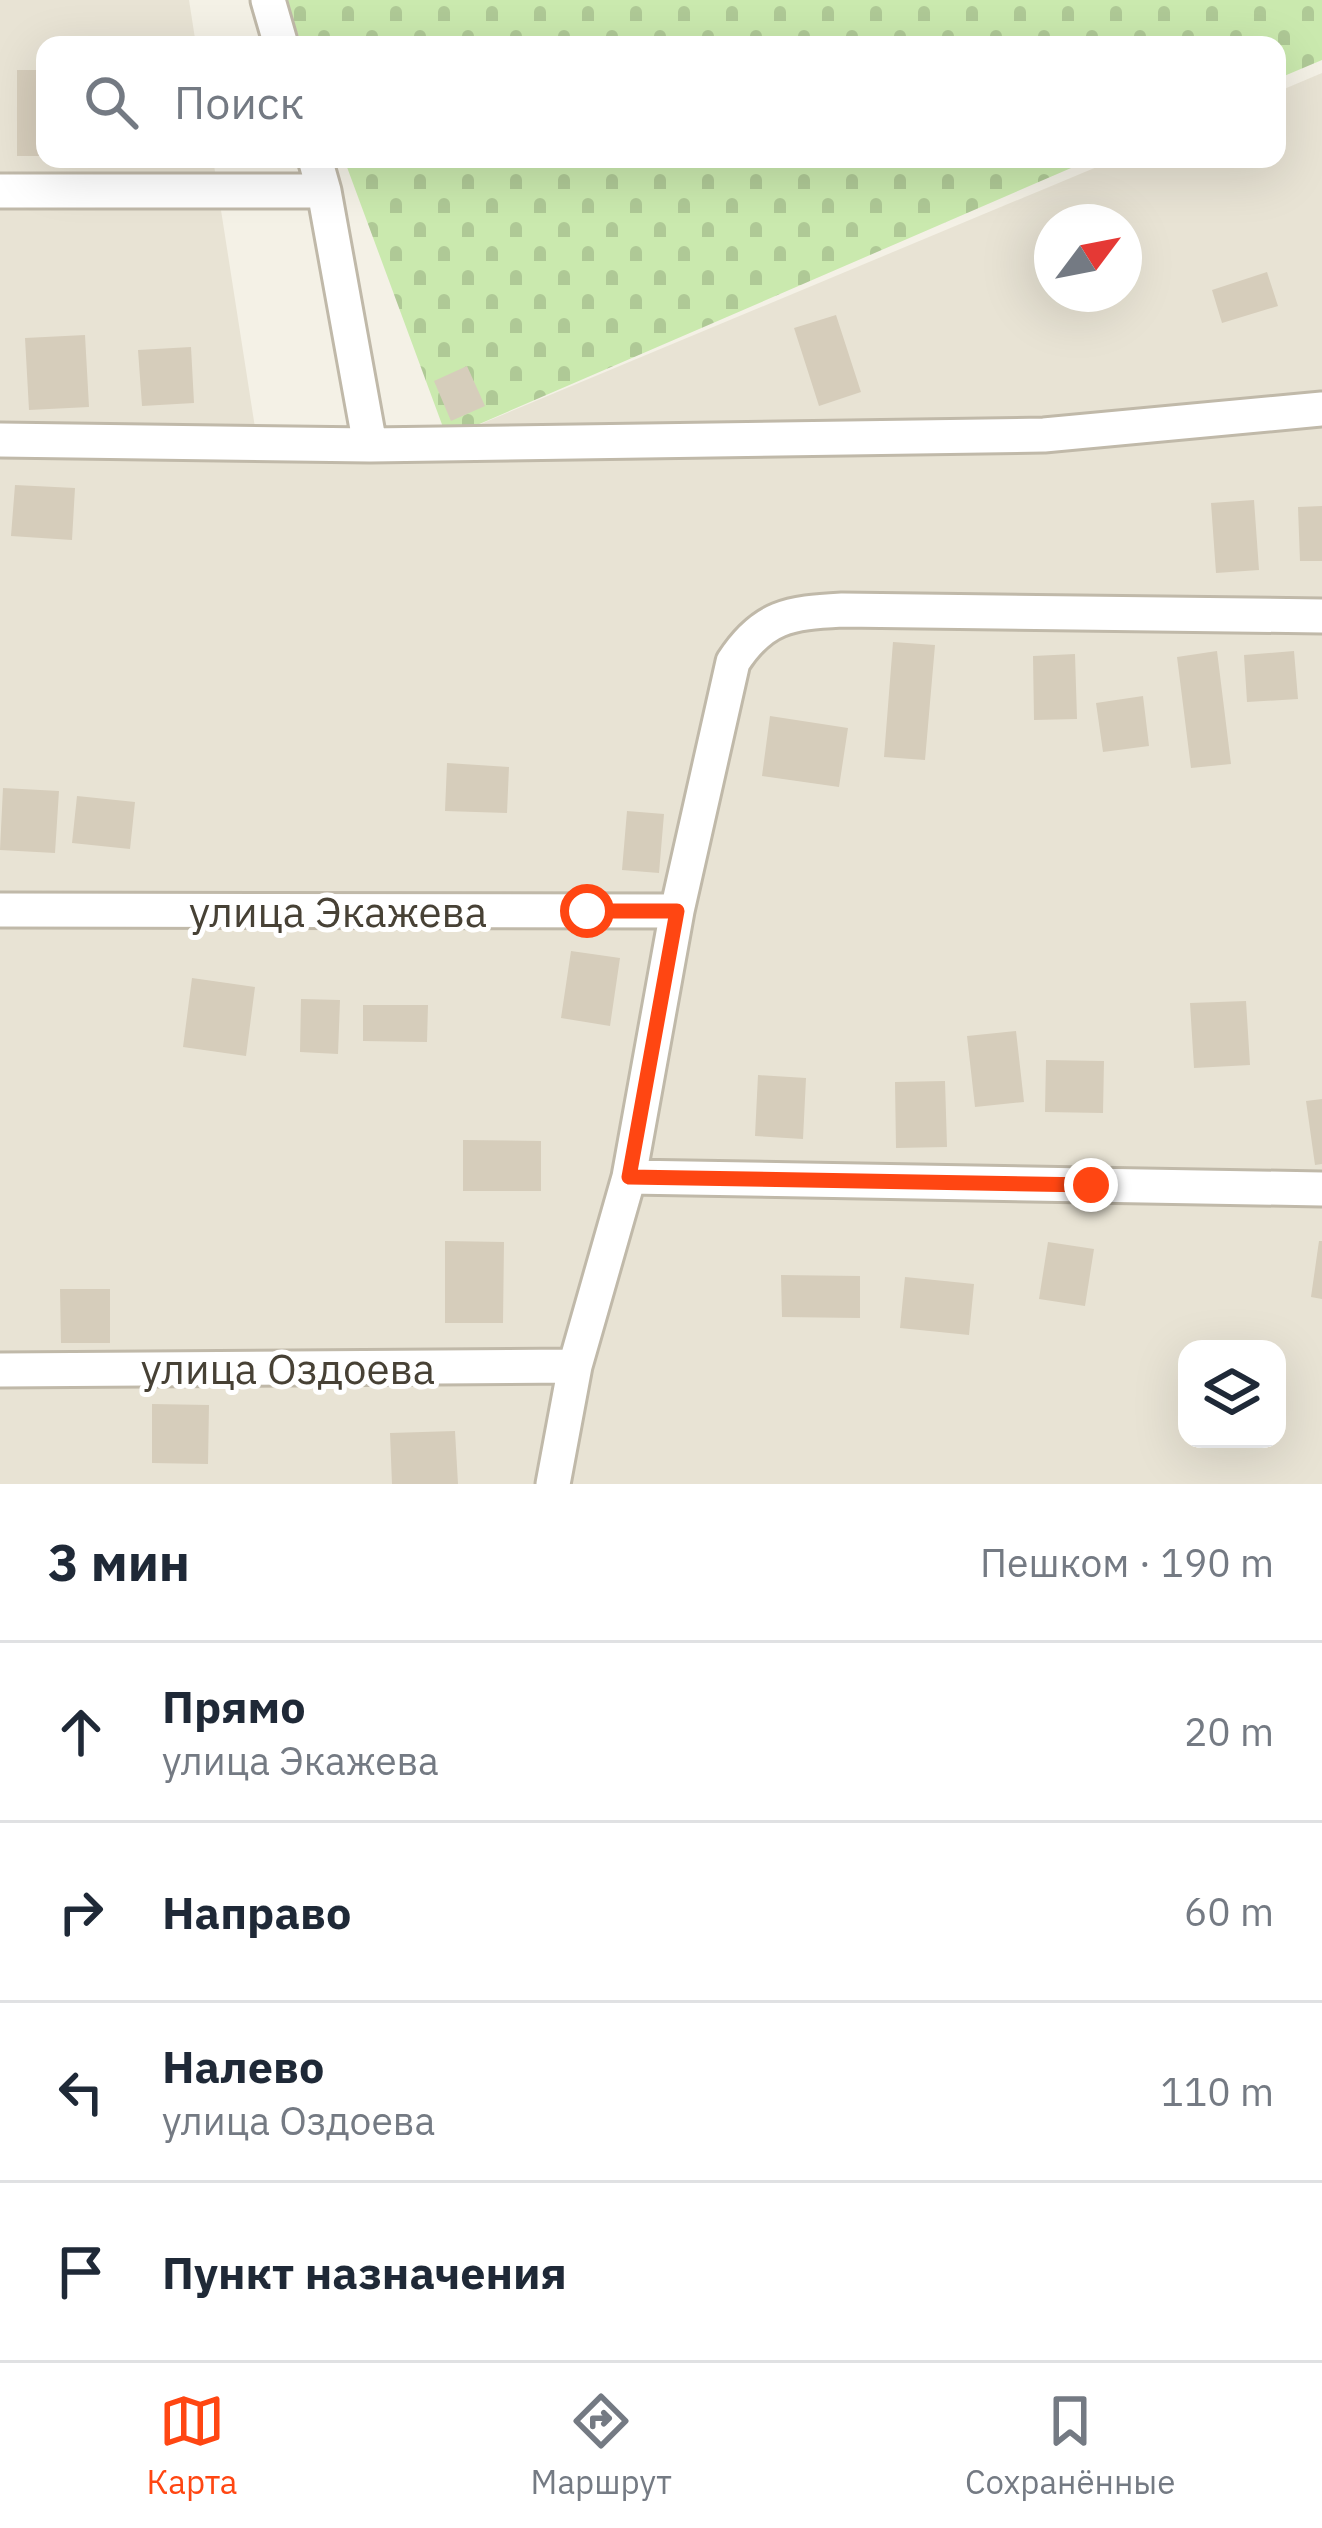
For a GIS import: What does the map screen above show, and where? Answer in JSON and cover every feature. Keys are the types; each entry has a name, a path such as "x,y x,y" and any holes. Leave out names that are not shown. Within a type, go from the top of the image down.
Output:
{"street":[{"path":"268,0 278,36"},
{"path":"0,191 320,175 370,445"},
{"path":"0,440 370,445 1044,435 1322,410"},
{"path":"553,1484 575,1366 629,1177 677,911 733,662 752,632 798,613 842,610 1322,616"},
{"name":"улица Экажева","path":"0,910 677,911"},
{"path":"629,1177 1322,1189"},
{"name":"улица Оздоева","path":"0,1370 575,1366"}],"shaded area":[{"path":"0,0 189,0 195,36 36,36 36,168 214,168 256,434 447,438 1094,168 1286,168 1286,88 1322,73 1322,1484 0,1484"}],"green space":[{"path":"285,0 1322,0 1322,60 1286,75 1286,36 299,36"},
{"path":"347,168 1071,168 447,438"}],"building":[{"path":"17,70 36,70 36,156 17,156"},
{"path":"1267,272 1278,306 1222,323 1212,290"},
{"path":"836,315 861,392 819,406 794,328"},
{"path":"85,335 89,407 29,410 25,338"},
{"path":"191,347 194,403 142,406 138,350"},
{"path":"467,366 485,406 451,421 434,381"},
{"path":"15,485 75,488 72,540 11,536"},
{"path":"1254,500 1259,570 1216,573 1211,503"},
{"path":"1322,506 1322,561 1300,561 1298,507"},
{"path":"893,642 935,645 925,760 884,757"},
{"path":"1217,651 1231,764 1191,768 1177,657"},
{"path":"1294,651 1298,699 1247,702 1244,655"},
{"path":"1075,654 1077,719 1034,720 1033,656"},
{"path":"1143,696 1149,746 1103,752 1096,703"},
{"path":"770,716 848,728 839,787 762,776"},
{"path":"447,763 509,767 507,813 445,811"},
{"path":"3,788 59,791 55,853 0,850"},
{"path":"77,796 135,802 130,849 72,843"},
{"path":"627,811 664,814 659,873 622,870"},
{"path":"571,951 620,958 610,1026 561,1018"},
{"path":"192,978 255,987 246,1056 183,1047"},
{"path":"301,999 340,1000 338,1054 300,1052"},
{"path":"1246,1001 1250,1065 1194,1068 1190,1003"},
{"path":"363,1005 428,1005 427,1042 363,1041"},
{"path":"1016,1031 1024,1102 975,1107 967,1036"},
{"path":"1046,1060 1104,1061 1103,1113 1045,1112"},
{"path":"758,1075 806,1078 803,1139 755,1136"},
{"path":"945,1081 947,1147 896,1148 895,1082"},
{"path":"1322,1099 1322,1164 1315,1165 1306,1101"},
{"path":"463,1140 541,1141 541,1191 463,1191"},
{"path":"445,1241 504,1242 503,1323 445,1323"},
{"path":"1322,1241 1322,1299 1311,1297"},
{"path":"1048,1242 1094,1249 1085,1306 1039,1299"},
{"path":"781,1275 860,1276 860,1318 782,1317"},
{"path":"905,1277 974,1284 969,1335 900,1328"},
{"path":"60,1289 110,1289 110,1343 61,1343"},
{"path":"152,1404 209,1405 208,1464 152,1463"},
{"path":"455,1431 458,1484 392,1484 390,1433"}],"route":[{"path":"587,911 677,911 629,1177 1091,1185"}]}
